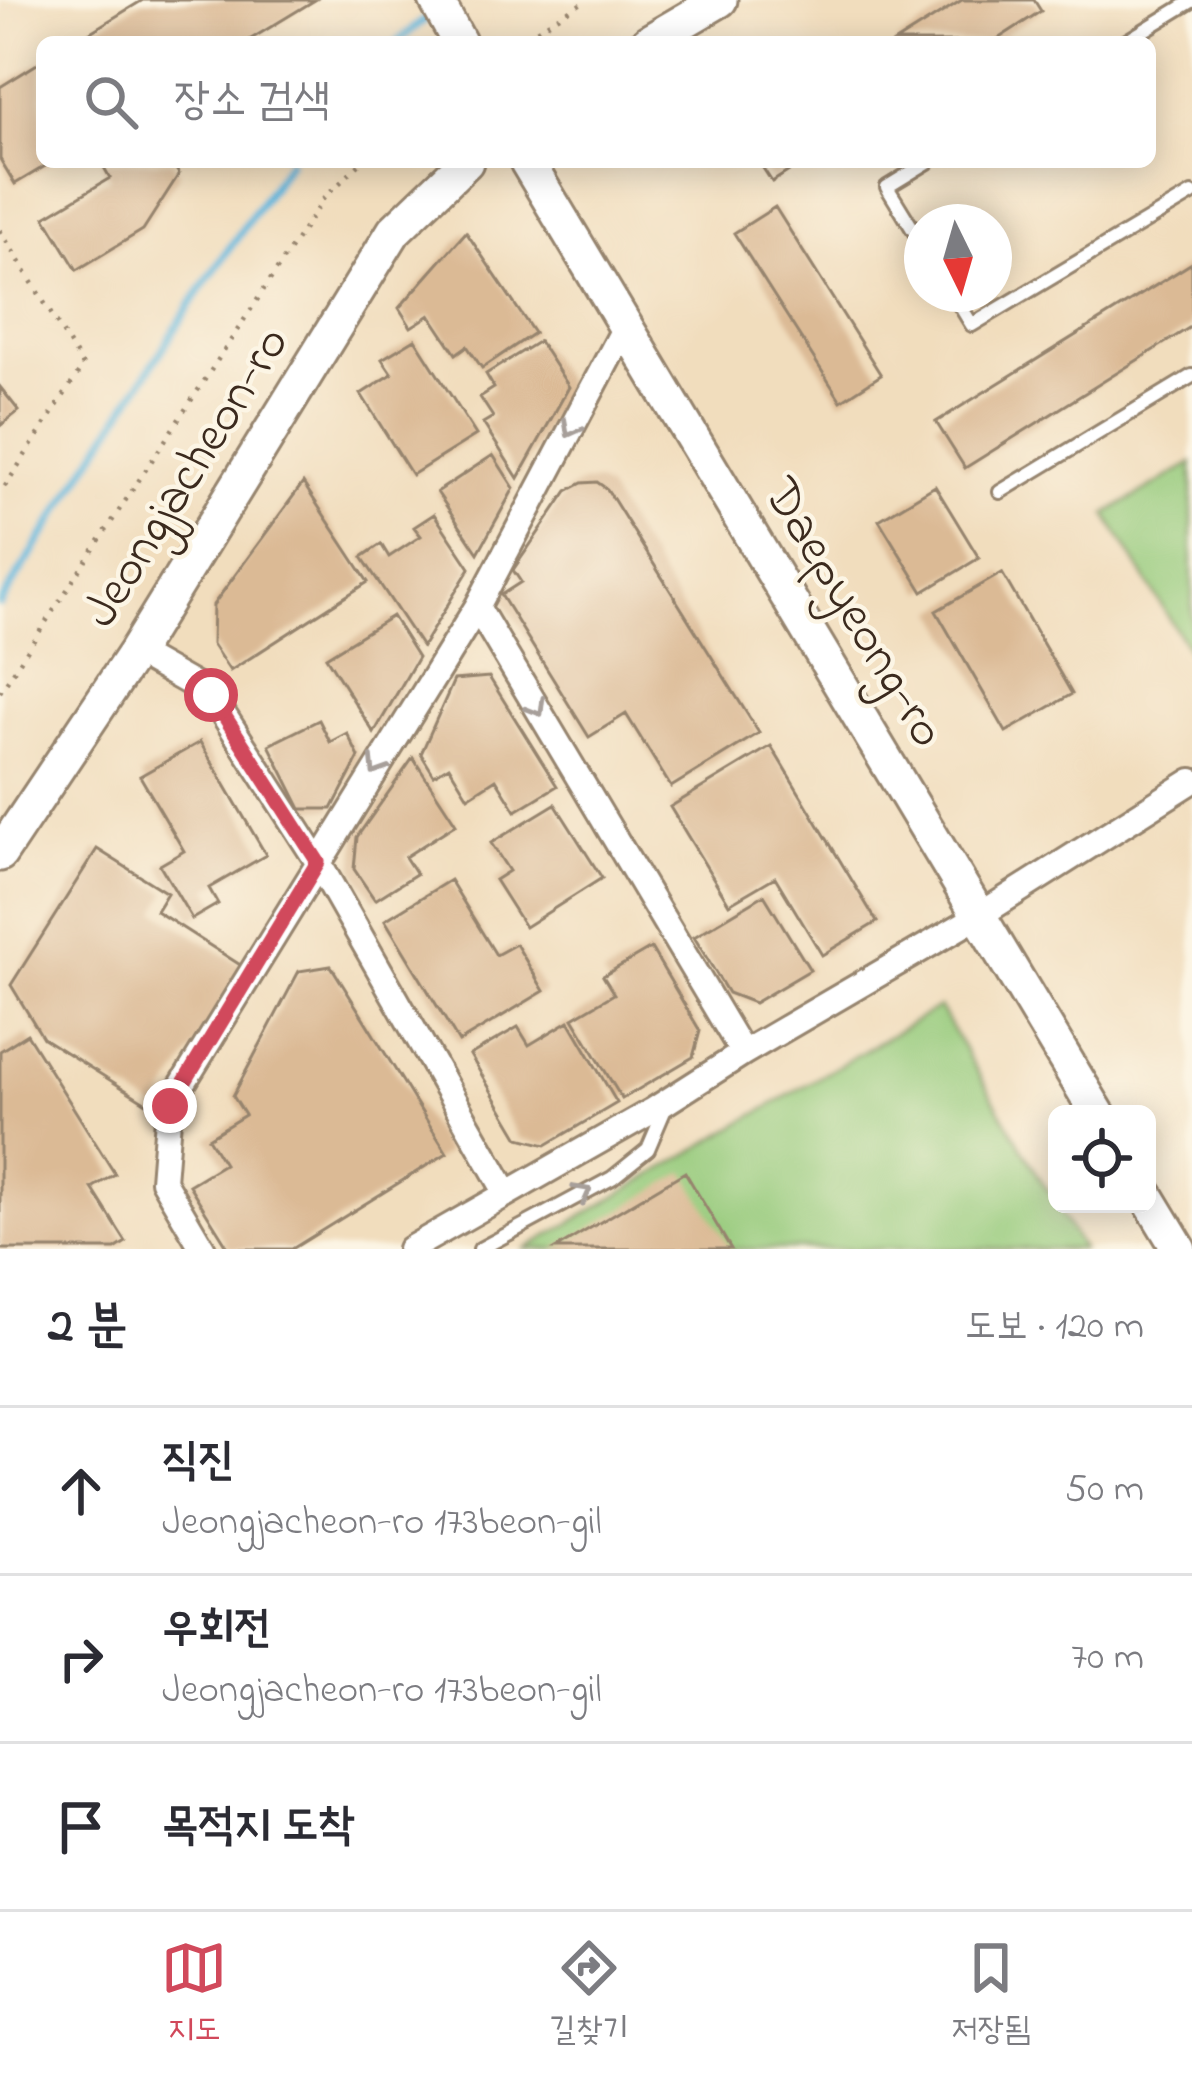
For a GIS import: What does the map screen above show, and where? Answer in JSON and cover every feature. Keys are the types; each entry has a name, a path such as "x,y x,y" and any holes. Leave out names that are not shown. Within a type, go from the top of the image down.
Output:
{"street":[{"path":"436,0 456,36"},
{"path":"658,36 720,0"},
{"name":"Jeongjacheon-ro","path":"0,854 135,652 394,231 460,168"},
{"name":"Daepyeong-ro","path":"531,168 1093,1105"},
{"path":"202,1249 163,1181 170,1106 477,607 626,325"},
{"path":"477,607 743,1053"},
{"path":"135,652 211,695 318,862 506,1192"},
{"path":"410,1249 980,916 1192,782"},
{"path":"1156,1211 1179,1249"}],"lane":[{"path":"1135,36 1192,1"},
{"path":"904,215 887,187 918,168"},
{"path":"1012,301 1192,194"},
{"path":"964,312 972,325 994,312"},
{"path":"1000,492 1192,376"},
{"path":"480,1249 612,1178 648,1149 669,1100"}],"path":[{"path":"526,36 587,0"},
{"path":"0,692 324,198 356,168"},
{"path":"0,230 83,366 0,494"}],"green space":[{"path":"1192,463 1192,656 1106,514"},
{"path":"939,1007 1048,1191 1048,1213 1061,1213 1082,1249 526,1249"}],"building":[{"path":"143,0 315,0 256,36 84,36"},
{"path":"962,0 1034,0 1041,11 1002,36 905,36"},
{"path":"36,65 36,168 42,168 15,184 0,159 0,87"},
{"path":"104,168 176,168 179,174 143,230 77,270 45,217 110,178"},
{"path":"763,168 794,168 772,182"},
{"path":"775,207 881,375 841,401 734,233"},
{"path":"466,232 534,333 482,368 467,346 456,354 430,315 411,327 399,308"},
{"path":"1192,263 1192,326 965,468 936,422"},
{"path":"415,339 476,435 412,475 361,394 392,374 382,359"},
{"path":"539,341 569,387 518,478 483,423 493,417 480,397 494,388 486,374"},
{"path":"0,387 19,411 0,426"},
{"path":"493,455 514,488 478,553 437,492"},
{"path":"597,482 607,489 759,733 671,787 626,714 589,737 501,595 521,582 513,570 567,491"},
{"path":"303,483 368,582 230,671 212,644 213,605"},
{"path":"935,486 979,558 923,592 879,520"},
{"path":"434,514 470,568 422,647 362,557 381,544 389,557 421,536 414,527"},
{"path":"1002,573 1072,694 1006,732 936,611"},
{"path":"392,616 418,657 374,733 326,657"},
{"path":"489,677 557,786 516,811 496,779 468,797 449,766 434,775 421,754 454,680"},
{"path":"319,720 330,742 347,733 359,757 332,809 301,809 269,745"},
{"path":"200,742 266,855 209,888 218,904 192,919 160,865 184,851 140,776"},
{"path":"771,746 877,922 822,955 775,877 729,904 670,807"},
{"path":"413,758 456,824 405,857 416,874 375,900 354,869 357,837"},
{"path":"555,804 602,878 525,927 495,880 509,871 491,843"},
{"path":"97,849 167,893 156,911 245,968 156,1109 43,1038 11,985"},
{"path":"450,880 496,955 516,944 544,991 459,1042 385,920"},
{"path":"764,895 810,970 754,1003 728,993 694,937"},
{"path":"651,948 700,1031 693,1057 622,1099 573,1018 614,994 603,976"},
{"path":"331,966 447,1153 292,1249 229,1249 189,1185 224,1164 208,1138 245,1115 233,1096 299,971"},
{"path":"569,1021 617,1103 546,1145 519,1138 470,1055 518,1027 529,1045"},
{"path":"27,1034 115,1174 92,1188 126,1242 115,1249 0,1249 0,1051"},
{"path":"685,1172 731,1249 555,1249"}],"waterway":[{"path":"404,36 433,13"},
{"path":"0,604 195,298 285,168"}],"route":[{"path":"170,1106 318,862 211,695"}]}
